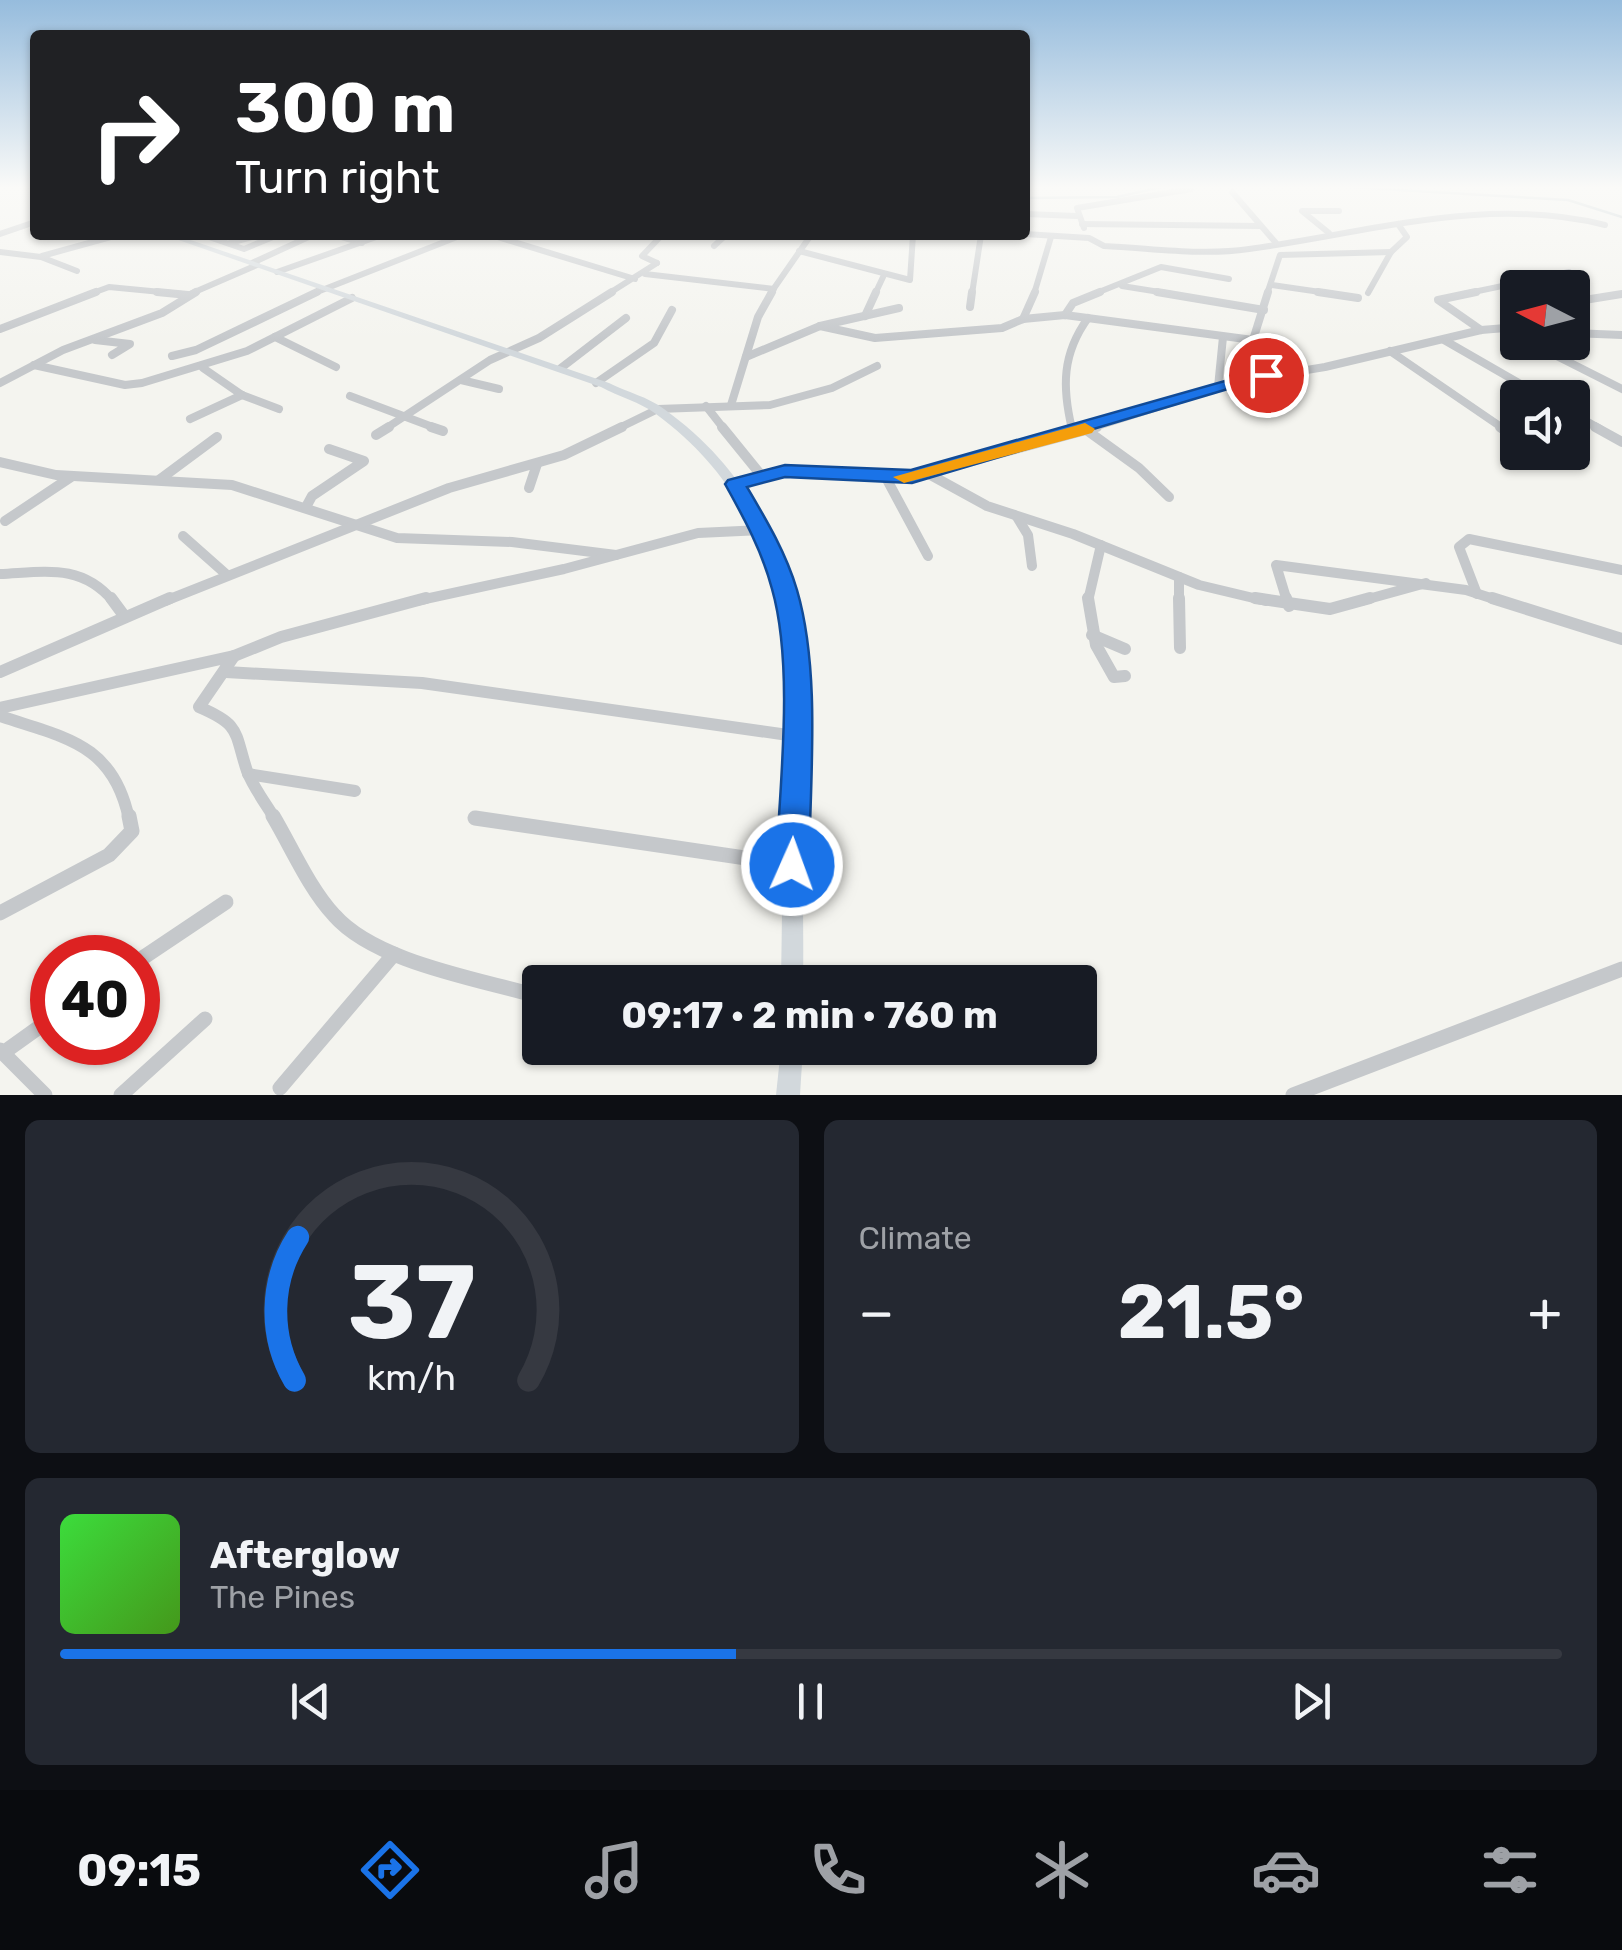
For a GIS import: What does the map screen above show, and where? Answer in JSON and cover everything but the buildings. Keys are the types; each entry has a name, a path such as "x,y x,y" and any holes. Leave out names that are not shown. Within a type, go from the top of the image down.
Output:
{"street":[{"path":"1023,319 1038,286 1051,238"},
{"path":"1090,238 1104,246 1284,253 1391,252"},
{"path":"1275,238 1300,253"},
{"path":"1243,250 1304,238"},
{"path":"1368,293 1391,252 1406,238"},
{"path":"41,257 100,240"},
{"path":"183,240 561,368 658,409 735,484 763,530 788,607 796,736 792,965"},
{"path":"218,240 244,249 265,240"},
{"path":"229,244 242,240"},
{"path":"270,240 272,254"},
{"path":"0,382 90,340 152,318 189,295 302,240"},
{"path":"352,240 362,243"},
{"path":"277,272 370,240"},
{"path":"172,356 225,338 326,288 449,240"},
{"path":"509,240 640,276 774,289"},
{"path":"376,435 507,350 538,338 658,264 642,256 657,240"},
{"path":"714,246 721,240"},
{"path":"732,405 758,317 808,240"},
{"path":"799,252 910,280 913,240"},
{"path":"970,308 979,240"},
{"path":"0,252 41,257 77,271"},
{"path":"820,326 875,338 1002,328 1023,319 1065,315 1256,339 1284,253"},
{"path":"1065,315 1073,303 1161,267 1229,279"},
{"path":"865,316 884,275"},
{"path":"1121,285 1264,310"},
{"path":"1272,285 1358,298"},
{"path":"0,328 109,287 189,295"},
{"path":"1481,330 1444,308 1438,300 1500,287"},
{"path":"1590,299 1622,294"},
{"path":"34,365 132,385 203,368 352,298"},
{"path":"746,358 820,326 899,308"},
{"path":"596,384 654,343 672,310"},
{"path":"561,368 626,318"},
{"path":"1073,432 1065,402 1064,362 1088,318"},
{"path":"735,484 785,471 885,476 927,473 1218,388 1498,328"},
{"path":"1590,334 1622,335"},
{"path":"1600,334 1622,345"},
{"path":"275,336 336,367"},
{"path":"1218,388 1223,337"},
{"path":"90,340 131,346 112,355"},
{"path":"1443,340 1513,380"},
{"path":"1390,351 1500,427"},
{"path":"1565,360 1622,389"},
{"path":"0,672 354,525 492,473 537,464 658,409 770,405 832,388 877,366"},
{"path":"203,368 242,395 280,409"},
{"path":"461,380 500,389"},
{"path":"190,419 242,395"},
{"path":"350,396 442,432"},
{"path":"706,406 761,476"},
{"path":"1590,424 1622,442"},
{"path":"1085,429 1139,468 1168,497"},
{"path":"158,481 216,437"},
{"path":"306,507 312,496 364,461 329,449"},
{"path":"0,462 72,477 232,485 397,538 512,542 616,555"},
{"path":"529,488 537,464"},
{"path":"927,473 1016,517 1101,545 1179,577 1289,606 1330,609 1426,583"},
{"path":"885,476 928,556"},
{"path":"6,521 72,477"},
{"path":"1016,517 1028,535 1032,566"},
{"path":"0,708 234,656 281,637 452,592 698,534 763,530"},
{"path":"184,536 228,575"},
{"path":"1478,594 1459,547 1461,541 1469,538 1622,570"},
{"path":"1101,545 1088,582 1087,628 1114,677 1126,676"},
{"path":"1289,606 1276,566 1280,564 1426,583 1478,594 1622,639"},
{"path":"0,574 71,570 101,583 125,617"},
{"path":"1179,577 1180,648"},
{"path":"1091,634 1125,649"},
{"path":"234,656 198,708 227,719 238,734 248,774 332,914 361,938 394,954 522,992"},
{"path":"226,672 345,674 536,698 729,731 796,736"},
{"path":"0,716 84,745 122,784 132,830 109,855 0,912"},
{"path":"248,774 355,791"},
{"path":"475,818 792,865"},
{"path":"160,946 226,902"},
{"path":"280,1088 394,954"},
{"path":"1292,1095 1622,969"},
{"path":"121,1095 205,1018"},
{"path":"30,1033 2,1051 45,1095"},
{"path":"788,1095 791,1065"}],"slow traffic":[{"path":"904,477 1085,429"}],"route":[{"path":"792,865 796,736 793,636 786,592 768,541 735,484 785,471 912,476 1266,375"}]}
